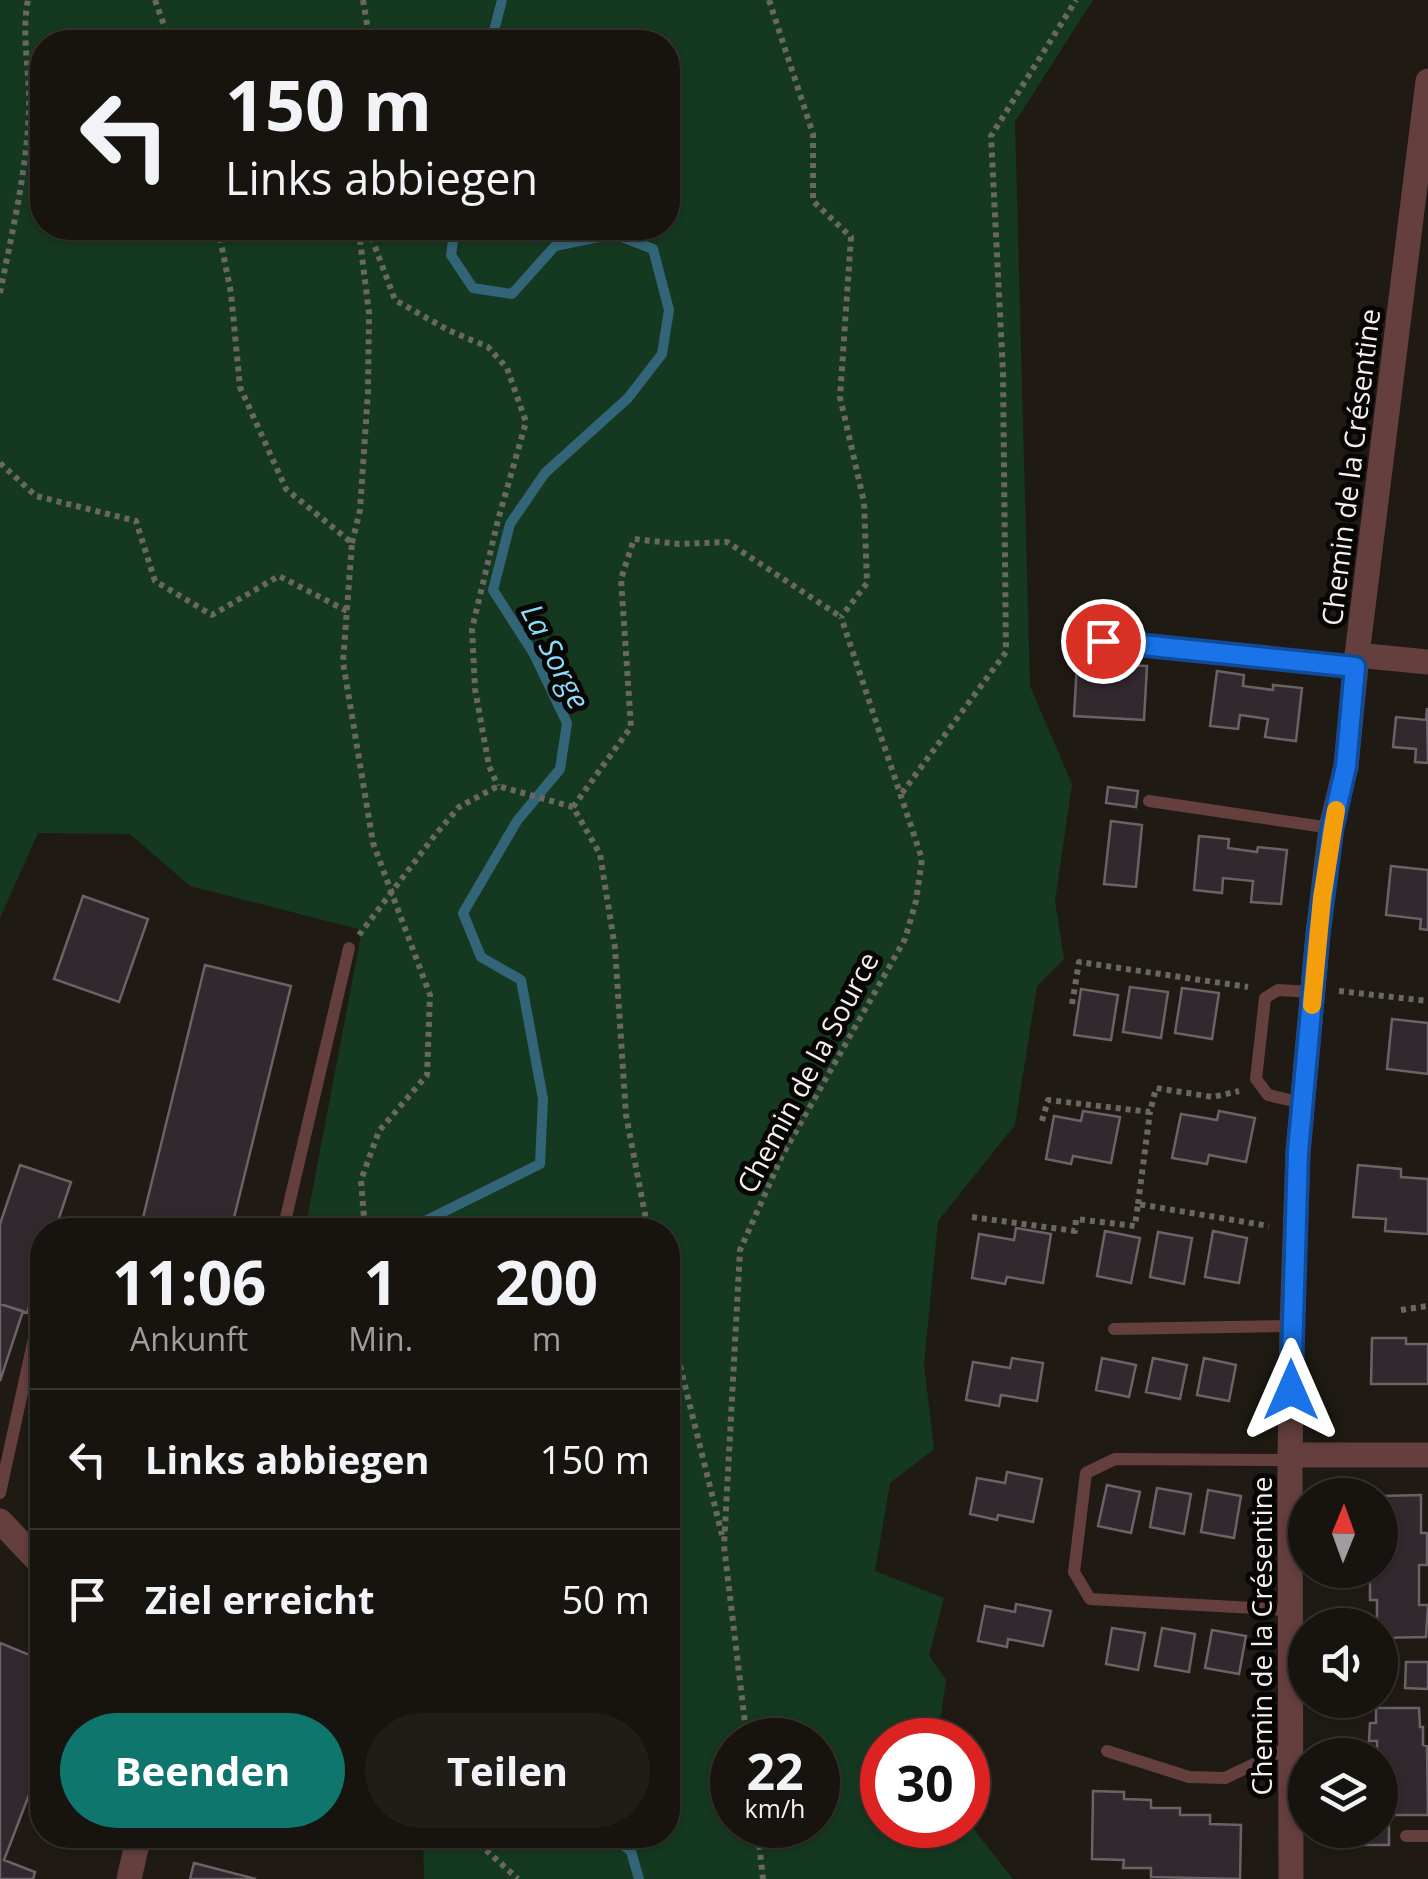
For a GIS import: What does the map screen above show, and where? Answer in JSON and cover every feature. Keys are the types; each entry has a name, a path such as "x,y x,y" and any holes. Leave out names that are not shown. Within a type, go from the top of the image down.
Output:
{"street":[{"name":"Chemin de la Crésentine","path":"1290,1608 1292,1326 1302,1104 1332,828 1346,766 1428,81"},
{"path":"1356,661 1428,662"},
{"path":"1291,1457 1428,1455"},
{"path":"0,1521 30,1552"},
{"path":"130,1879 137,1848"},
{"name":"Chemin de la Crésentine","path":"1291,1848 1291,1879"}],"lane":[{"path":"1103,641 1356,661"},
{"path":"1150,801 1332,828"},
{"path":"286,1218 350,948"},
{"path":"1302,1104 1268,1095 1256,1078 1264,998 1278,990 1313,990"},
{"path":"1114,1329 1292,1326"},
{"path":"0,1492 30,1356"},
{"path":"1288,1610 1090,1599 1074,1572 1086,1473 1115,1460 1291,1457"},
{"path":"1107,1751 1188,1777 1226,1778 1288,1748"},
{"path":"1406,1836 1428,1836"}],"path":[{"path":"0,293 25,170 30,107 28,0"},
{"path":"155,0 166,30"},
{"path":"363,0 368,30"},
{"path":"573,808 631,727 621,579 634,538 679,544 727,542 840,617 866,584 864,502 840,396 851,237 813,201 813,134 769,0"},
{"path":"901,794 1006,652 1002,373 991,136 1076,0"},
{"path":"220,240 231,293 240,387 286,489 352,543"},
{"path":"360,240 369,313 368,392 343,662 373,842 430,995 427,1075 379,1131 360,1180 365,1218"},
{"path":"369,240 396,300 448,330 488,347 507,368 526,422 472,629 475,689 488,766 498,786"},
{"path":"0,463 36,496 136,521 155,580 212,615 279,576 347,611"},
{"name":"Chemin de la Source","path":"744,1718 724,1546 740,1250 782,1156 905,938 916,901 922,858 840,617"},
{"path":"350,948 459,807 498,786 573,808 600,854 615,948 626,1115 646,1218"},
{"path":"1072,1004 1080,962 1270,993"},
{"path":"1313,990 1428,1001"},
{"path":"972,1216 1075,1231 1076,1220 1135,1226 1156,1088 1213,1096 1262,1086"},
{"path":"1042,1121 1048,1100 1150,1112"},
{"path":"1138,1204 1276,1227"},
{"path":"1400,1310 1428,1306"},
{"path":"680,1366 724,1546"},
{"path":"483,1848 518,1879"},
{"path":"760,1848 764,1879"}],"green space":[{"path":"0,0 1093,0 1015,122 1030,686 1072,784 1055,901 1064,959 1037,986 1015,1125 938,1221 924,1364 934,1449 890,1483 875,1571 944,1598 929,1655 946,1680 941,1718 860,1718 860,1848 988,1848 1013,1879 424,1879 423,1848 680,1848 680,1218 307,1218 362,930 190,886 130,834 38,833 0,918"}],"building":[{"path":"1072,626 1099,628 1096,655 1069,652"},
{"path":"1077,663 1147,666 1144,720 1074,716"},
{"path":"1217,671 1244,675 1243,686 1302,688 1296,741 1265,737 1268,719 1240,715 1238,729 1210,726"},
{"path":"1427,708 1428,763 1415,762 1416,749 1393,747 1396,717 1426,720"},
{"path":"1108,787 1138,791 1136,807 1106,803"},
{"path":"1111,821 1142,825 1136,887 1104,884"},
{"path":"1199,836 1229,839 1228,848 1257,852 1258,847 1287,850 1281,904 1251,902 1253,881 1223,878 1222,893 1194,890"},
{"path":"1391,866 1428,870 1428,930 1420,929 1421,919 1386,915"},
{"path":"83,896 148,919 119,1002 54,979"},
{"path":"205,965 291,986 234,1218 143,1218"},
{"path":"1130,987 1168,992 1161,1038 1123,1032"},
{"path":"1182,988 1219,993 1212,1039 1175,1033"},
{"path":"1081,989 1118,995 1111,1040 1074,1035"},
{"path":"1392,1019 1428,1023 1428,1074 1387,1069"},
{"path":"1083,1111 1120,1117 1111,1163 1073,1156 1071,1164 1046,1159 1054,1116 1081,1121"},
{"path":"1219,1111 1255,1118 1246,1162 1209,1155 1207,1164 1172,1158 1181,1114 1217,1120"},
{"path":"20,1165 71,1182 59,1218 30,1218 27,1313 0,1304 0,1224"},
{"path":"1358,1165 1401,1169 1401,1177 1428,1179 1428,1234 1385,1231 1386,1219 1353,1217"},
{"path":"1016,1228 1051,1234 1043,1283 1007,1277 1005,1284 972,1278 979,1234 1014,1240"},
{"path":"1105,1231 1140,1238 1131,1283 1097,1276"},
{"path":"1213,1231 1247,1238 1239,1283 1205,1277"},
{"path":"1158,1232 1192,1238 1184,1284 1150,1277"},
{"path":"0,1304 23,1311 0,1381"},
{"path":"1372,1338 1406,1338 1406,1344 1428,1344 1428,1384 1371,1384"},
{"path":"1012,1358 1043,1363 1037,1401 1001,1395 999,1406 966,1400 973,1362 1010,1368"},
{"path":"1102,1358 1136,1365 1129,1397 1096,1390"},
{"path":"1153,1358 1187,1365 1180,1399 1146,1392"},
{"path":"1204,1358 1236,1365 1229,1401 1197,1395"},
{"path":"1007,1472 1042,1479 1033,1522 970,1514 977,1478 1005,1483"},
{"path":"1107,1485 1140,1492 1131,1533 1098,1526"},
{"path":"1157,1488 1191,1494 1184,1534 1150,1527"},
{"path":"1208,1490 1241,1496 1234,1538 1201,1532"},
{"path":"1421,1495 1421,1533 1427,1533 1427,1565 1419,1565 1419,1605 1428,1605 1426,1637 1398,1638 1398,1608 1377,1608 1377,1600 1370,1600 1370,1588 1398,1588 1398,1496"},
{"path":"1016,1604 1051,1611 1043,1646 1008,1639 1007,1647 978,1641 985,1606 1015,1612"},
{"path":"1112,1628 1145,1633 1138,1670 1106,1664"},
{"path":"1162,1628 1195,1634 1189,1672 1155,1666"},
{"path":"1212,1630 1246,1636 1239,1674 1205,1668"},
{"path":"0,1643 30,1655 30,1792 4,1860 35,1872 33,1879 0,1879"},
{"path":"1406,1662 1428,1662 1428,1689 1405,1688"},
{"path":"1398,1708 1419,1708 1423,1745 1427,1746 1428,1815 1398,1815 1398,1738 1369,1738 1370,1723 1376,1723 1376,1718 1398,1718"},
{"path":"1093,1791 1124,1792 1124,1799 1151,1800 1151,1808 1180,1808 1180,1815 1210,1815 1210,1824 1241,1825 1240,1879 1151,1877 1151,1868 1123,1868 1124,1860 1092,1859"},
{"path":"194,1863 256,1879 190,1879"}],"waterway":[{"name":"La Sorge","path":"494,30 502,0"},
{"name":"La Sorge","path":"453,240 451,255 473,288 512,294 555,246 584,240"},
{"name":"La Sorge","path":"431,1218 540,1164 543,1099 521,980 481,957 463,913 517,821 560,769 567,723 534,654 493,590 510,524 545,473 628,398 662,354 669,310 653,249 630,240"},
{"name":"La Sorge","path":"627,1848 639,1879"}],"slow traffic":[{"path":"1312,1005 1322,898 1336,810"}],"route":[{"path":"1103,641 1355,667 1346,766 1332,828 1318,934 1298,1152 1291,1390"}]}
